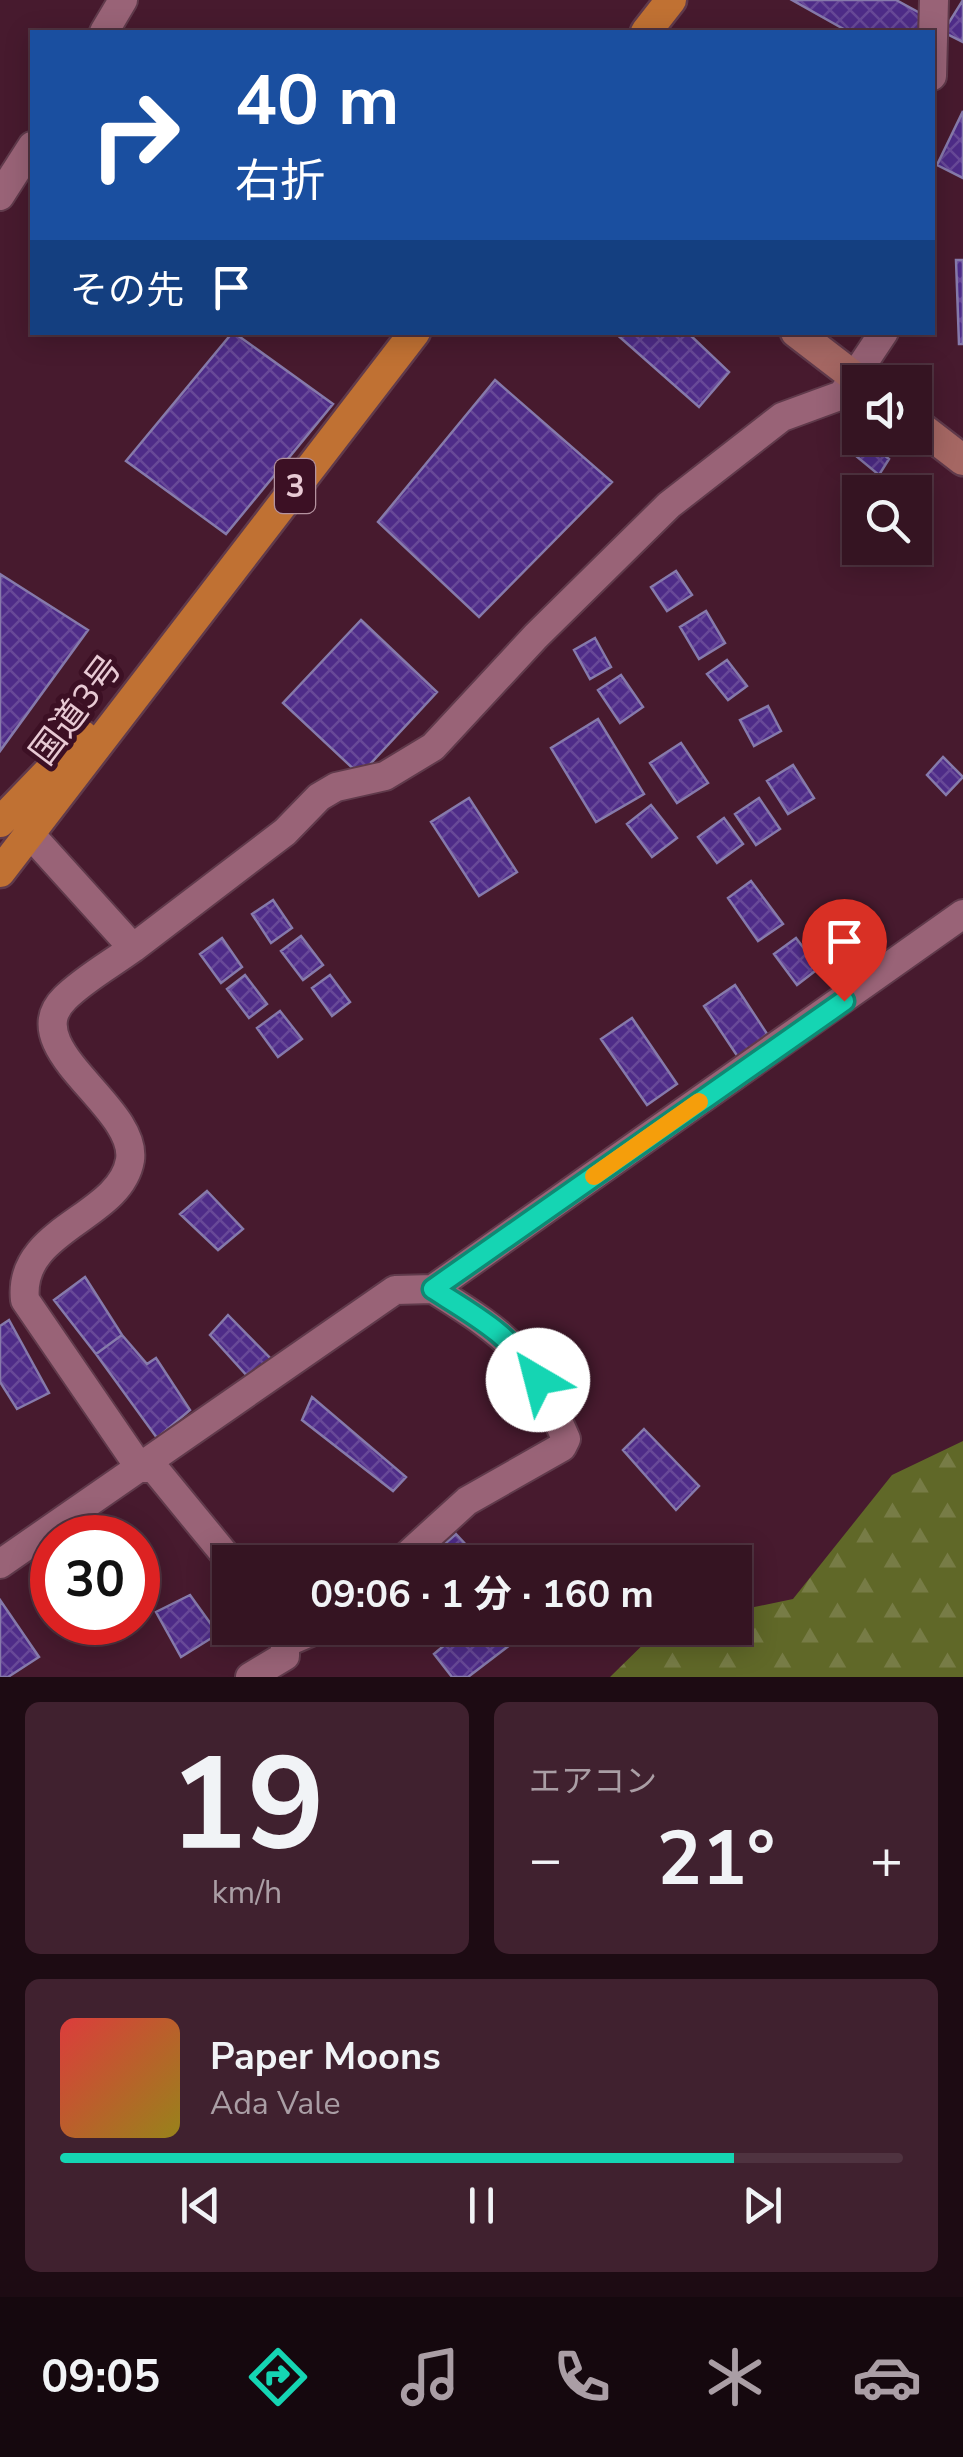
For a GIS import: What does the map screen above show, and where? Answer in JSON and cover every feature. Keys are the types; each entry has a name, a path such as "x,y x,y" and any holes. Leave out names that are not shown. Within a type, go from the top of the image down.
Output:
{"highway":[{"path":"648,30 671,0"},
{"name":"国道3号","path":"0,872 413,335"},
{"name":"国道3号","path":"0,822 176,640"}],"main road":[{"path":"800,335 842,367"},
{"path":"932,437 963,460"}],"street":[{"path":"105,30 123,0"},
{"path":"933,30 934,0"},
{"path":"0,196 30,149"},
{"path":"867,365 882,335"},
{"path":"140,1468 24,1300 23,1282 30,1263 122,1181 130,1158 122,1128 62,1052 52,1031 53,1014 64,998 285,832 319,797 336,787 385,776 434,747 536,636 670,504 766,427 842,394"},
{"path":"30,834 133,948"},
{"path":"0,1564 395,1290 433,1289 963,914"},
{"path":"418,1545 457,1508 562,1448 566,1439 528,1361 505,1337 433,1289"},
{"path":"140,1468 154,1468 217,1545"},
{"path":"250,1677 284,1656 282,1645"}],"green space":[{"path":"963,1441 963,1677 610,1677 643,1645 752,1645 752,1607 793,1599 892,1475"}],"building":[{"path":"792,0 896,0 929,18 923,30 845,30"},
{"path":"963,0 963,42 943,32"},
{"path":"963,111 963,178 937,165"},
{"path":"956,260 963,260 963,344 959,344"},
{"path":"231,335 237,335 333,404 226,534 126,461"},
{"path":"617,335 690,335 729,372 699,407"},
{"path":"495,380 612,482 479,617 378,522"},
{"path":"855,455 884,455 889,459 879,475"},
{"path":"676,571 692,595 667,611 651,587"},
{"path":"0,574 88,630 0,751"},
{"path":"706,611 725,643 699,659 680,627"},
{"path":"361,620 437,692 360,775 283,703"},
{"path":"595,638 611,667 590,679 574,650"},
{"path":"727,660 747,686 728,700 707,674"},
{"path":"621,675 643,707 620,723 598,690"},
{"path":"768,706 781,731 754,746 740,720"},
{"path":"598,719 644,794 596,822 551,748"},
{"path":"681,743 708,783 677,803 650,763"},
{"path":"943,757 963,777 946,795 927,775"},
{"path":"793,765 814,798 788,814 767,781"},
{"path":"469,798 517,872 479,896 431,822"},
{"path":"759,798 780,829 756,845 735,814"},
{"path":"651,805 677,838 652,857 627,824"},
{"path":"724,818 743,844 717,863 698,837"},
{"path":"751,881 783,924 758,941 728,898"},
{"path":"273,900 292,928 271,943 252,914"},
{"path":"301,936 323,965 303,980 281,951"},
{"path":"222,938 242,967 221,983 200,954"},
{"path":"796,938 819,968 797,985 774,954"},
{"path":"245,975 267,1004 249,1018 227,989"},
{"path":"330,975 350,1002 332,1016 312,988"},
{"path":"735,985 773,1043 742,1063 704,1006"},
{"path":"280,1011 302,1039 278,1057 257,1028"},
{"path":"632,1018 677,1084 647,1105 601,1039"},
{"path":"207,1191 243,1229 218,1250 180,1214"},
{"path":"85,1277 122,1335 96,1354 54,1300"},
{"path":"228,1315 273,1361 250,1379 210,1335"},
{"path":"9,1320 49,1393 17,1409 0,1382 0,1326"},
{"path":"122,1335 147,1364 156,1358 190,1410 157,1438 96,1354"},
{"path":"312,1397 406,1477 393,1491 302,1420"},
{"path":"644,1429 699,1486 676,1510 623,1450"},
{"path":"456,1534 466,1545 443,1545"},
{"path":"190,1595 212,1626 212,1638 181,1657 160,1619 160,1610"},
{"path":"0,1600 39,1657 8,1677 0,1677"},
{"path":"445,1645 510,1645 468,1677 452,1677 434,1654"}],"slow traffic":[{"path":"594,1176 699,1102"}],"route":[{"path":"538,1380 528,1361 505,1337 433,1289 844,1001"}]}
